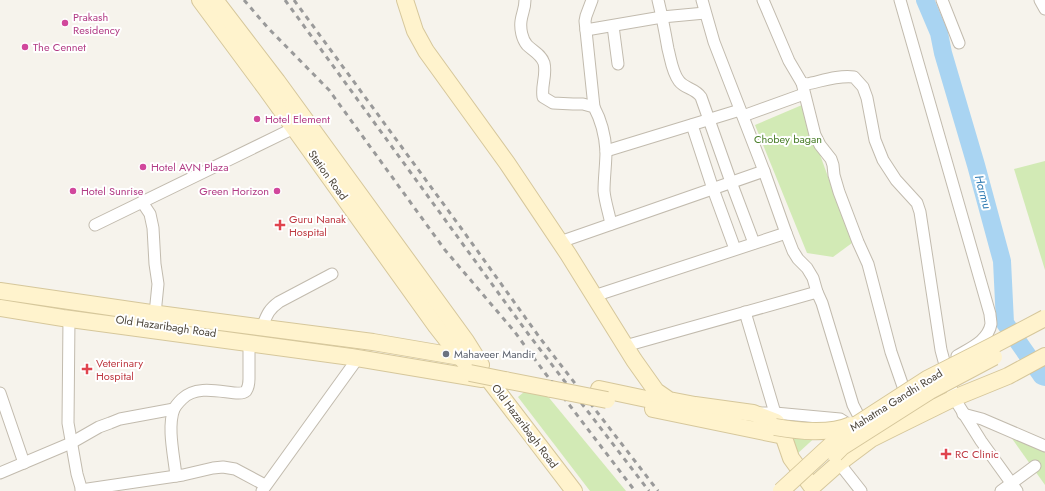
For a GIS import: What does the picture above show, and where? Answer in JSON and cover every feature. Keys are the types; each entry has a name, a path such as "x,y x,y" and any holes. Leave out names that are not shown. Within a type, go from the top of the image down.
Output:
{"main road":[{"name":"Station Road","path":"200,0 436,326 468,364"},
{"path":"215,0 277,81 462,335 468,364"},
{"path":"405,0 415,31 426,51 507,163 560,242 625,346 656,391 669,400 694,405 753,412 776,422 781,429 791,458 806,490 871,439 954,398 1008,376 1045,356"},
{"path":"0,291 155,314 373,342 468,364 498,376"},
{"path":"0,294 369,346 421,354 468,364"},
{"name":"Old Hazaribagh Road","path":"0,302 422,363 468,364"},
{"path":"0,308 498,376 776,425 793,430 819,431 833,430 849,426 1045,322"},
{"name":"Mahatma Gandhi Road","path":"781,491 845,432 927,379 1045,318"},
{"path":"776,425 804,438 828,438 851,433 970,365 1045,326"},
{"name":"Mahatma Gandhi Road","path":"806,490 842,447 930,392 1045,330"},
{"name":"Old Hazaribagh Road","path":"498,376 574,491"}],"street":[{"path":"525,0 521,30 527,44 544,62 545,80 542,89 544,97 553,103 584,104 594,107"},
{"path":"592,0 586,16 586,30 594,107 601,123 606,151 604,193 611,224"},
{"path":"658,0 670,58 676,76 680,83 685,87 698,92 701,97 754,243"},
{"path":"702,0 714,42 786,232 798,258 813,278 853,405 871,439"},
{"path":"763,0 789,61 802,83 814,135 831,159 839,192 868,264 893,358 914,417"},
{"path":"900,0 990,314 991,324 987,334 982,340 945,364"},
{"path":"942,0 959,43"},
{"path":"1040,0 1045,9"},
{"path":"586,30 662,17 705,13"},
{"path":"613,26 618,64"},
{"path":"802,83 807,84 848,76 854,77 863,87 867,98 875,140 883,160 896,180 917,204 920,212 940,344 954,398 963,414 1014,487"},
{"path":"606,151 709,119 741,113 804,94"},
{"path":"692,124 734,249"},
{"path":"95,225 294,128"},
{"path":"560,242 764,171"},
{"path":"142,202 150,214 153,228 155,264 158,284 155,314"},
{"path":"594,296 786,232"},
{"path":"262,328 271,308 279,302 332,274"},
{"path":"625,346 817,292"},
{"path":"745,312 776,425"},
{"path":"69,318 68,423 81,490 183,475 213,468 235,469 263,488 358,358"},
{"path":"176,476 171,423 174,409 184,396 192,392 213,390 242,393 246,391 249,379 249,342"},
{"path":"0,393 24,463"},
{"path":"0,473 71,443 98,427 120,419 174,409"},
{"path":"753,412 776,425 840,419 871,439"},
{"path":"963,414 982,419 1045,446"},
{"path":"839,463 861,491"},
{"path":"1001,491 1014,487 1035,466"}],"green space":[{"name":"Chobey bagan","path":"802,105 852,243 833,257 807,253 755,125"},
{"path":"1045,161 1045,270 1014,169"},
{"path":"536,382 626,491 590,491 518,397"},
{"path":"796,422 832,422 797,454 792,440 791,427"},
{"path":"1008,433 1045,449 1045,485"}],"waterway":[{"name":"Harmu","path":"925,0 939,33 943,53 1002,261 1005,323 1042,376 1045,377"}],"railway":[{"path":"244,0 268,28 329,90 445,250 514,331 635,491"},
{"path":"285,0 529,335 649,491"},
{"path":"294,0 540,338 658,491"}],"place":[{"name":"Prakash Residency","path":"65,23"},
{"name":"The Cennet","path":"25,47"},
{"name":"Hotel Element","path":"257,119"},
{"name":"Hotel AVN Plaza","path":"143,167"},
{"name":"Hotel Sunrise","path":"73,191"},
{"name":"Green Horizon","path":"277,191"},
{"name":"Guru Nanak Hospital","path":"280,225"},
{"name":"Mahaveer Mandir","path":"446,354"},
{"name":"Veterinary Hospital","path":"87,369"},
{"name":"RC Clinic","path":"946,454"}]}
